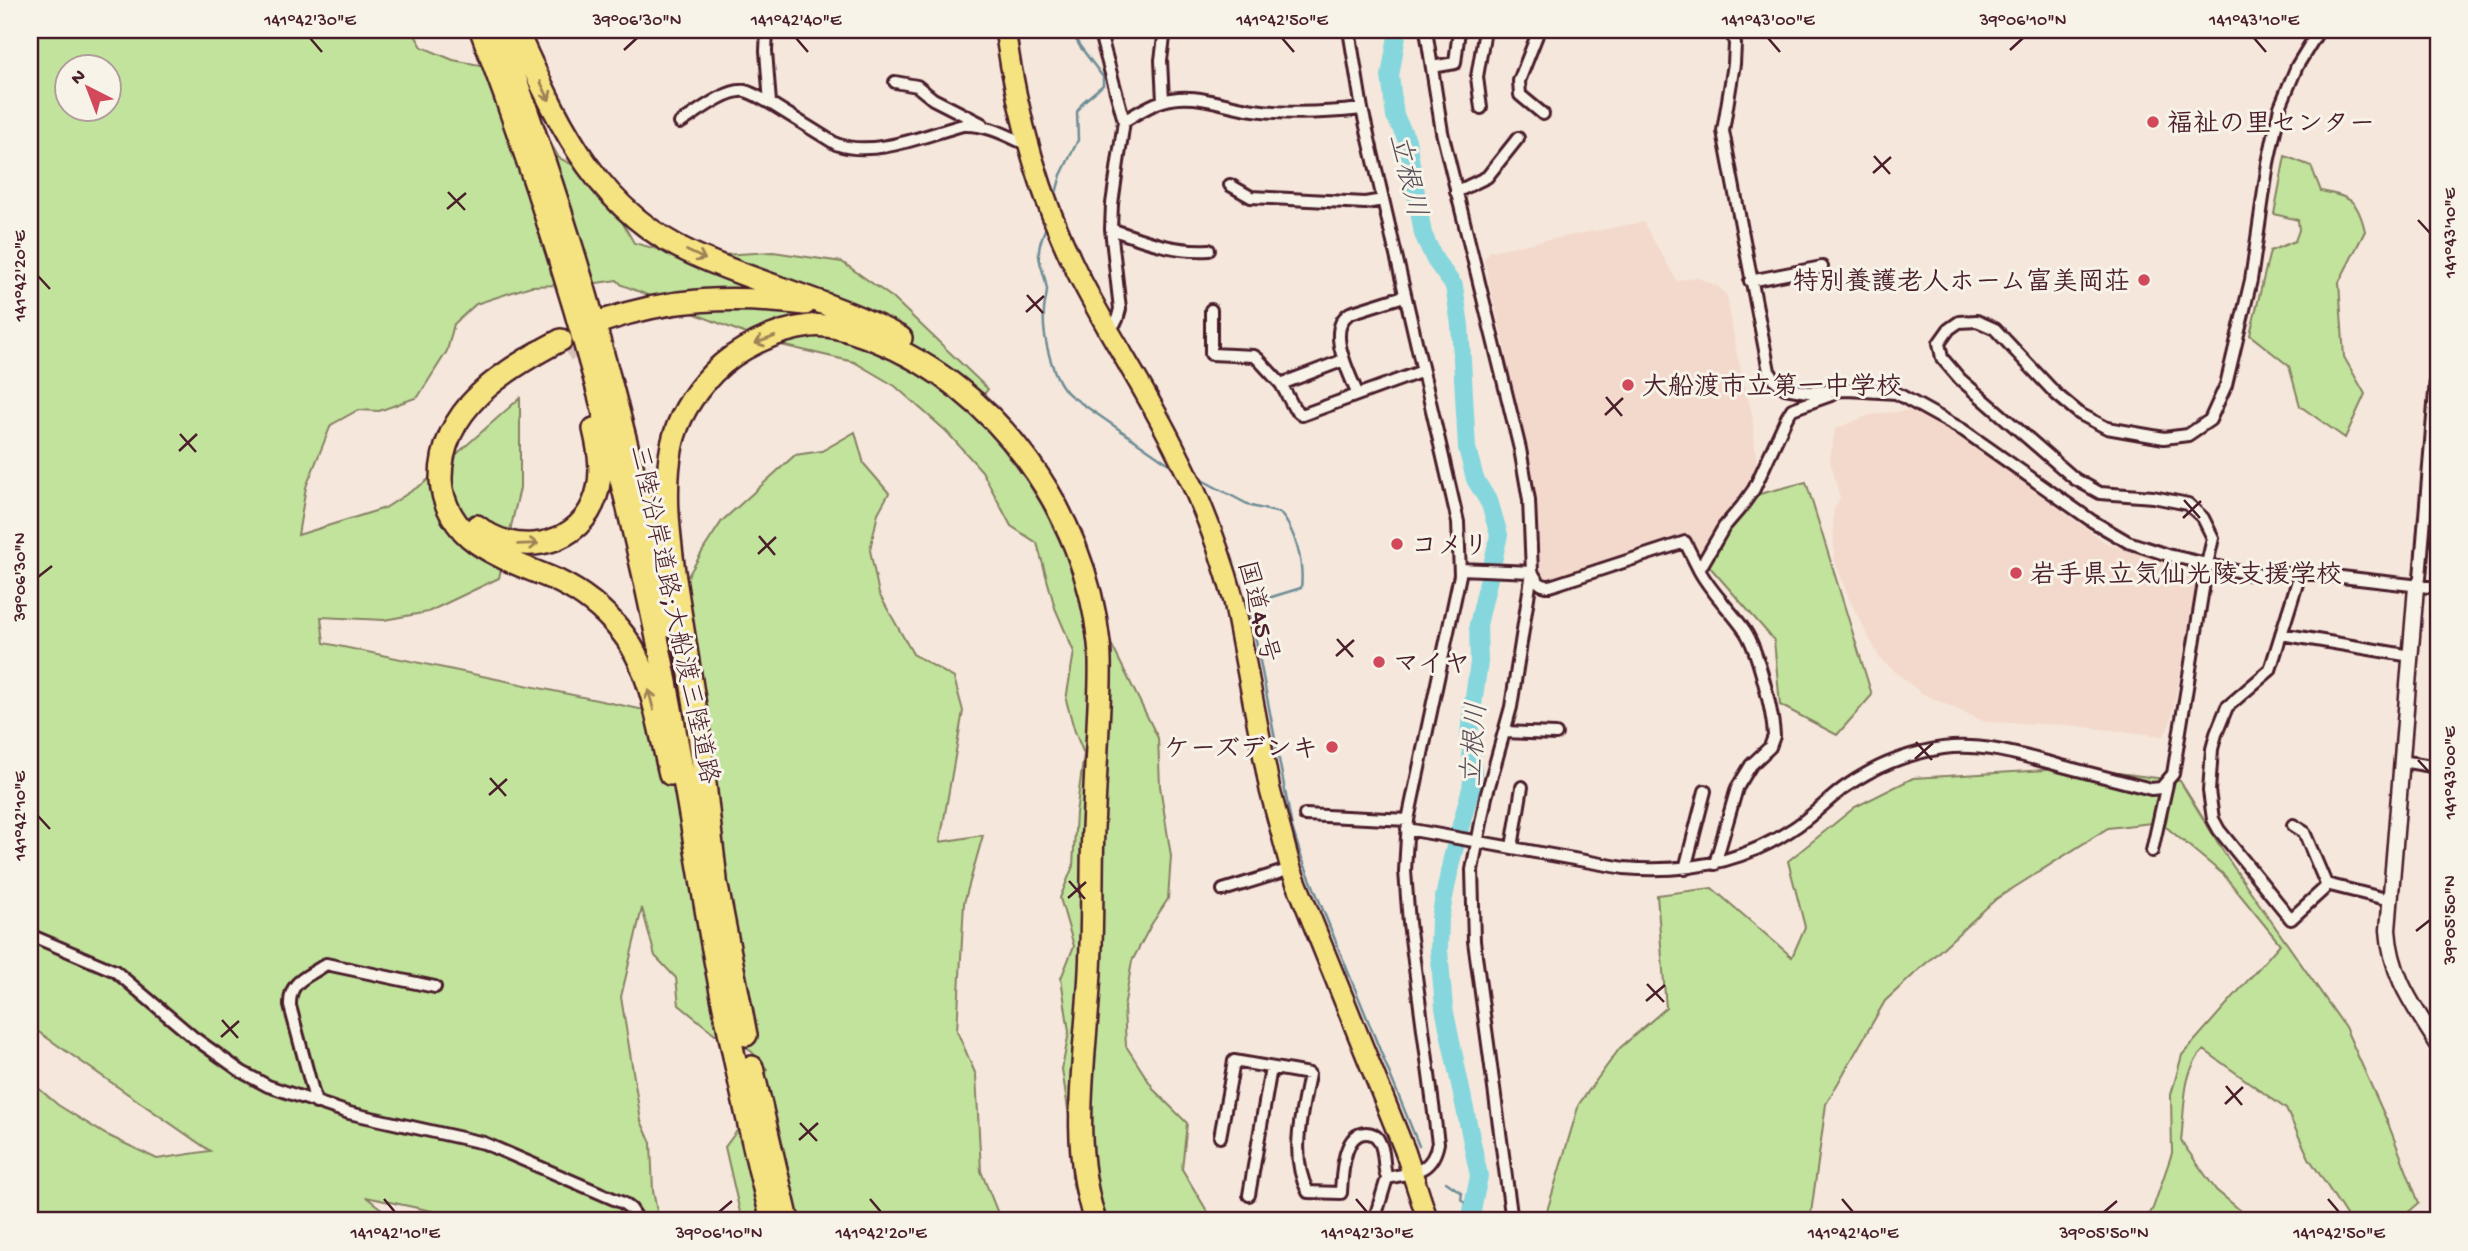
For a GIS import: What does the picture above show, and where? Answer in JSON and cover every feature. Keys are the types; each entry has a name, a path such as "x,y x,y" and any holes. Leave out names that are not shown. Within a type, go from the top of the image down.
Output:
{"highway":[{"name":"三陸沿岸道路;大船渡三陸道路","path":"481,30 542,202 594,377 635,539 753,1070 771,1186 772,1221"},
{"name":"三陸沿岸道路;大船渡三陸道路","path":"498,30 567,232 626,441 674,647 709,881"},
{"path":"516,30 571,144 602,184 637,218 690,253 845,321 873,340 928,366 983,409 1035,471 1058,509 1069,532 1091,596 1099,644 1100,688 1090,887 1093,936 1080,1126 1082,1167 1096,1221"},
{"name":"国道45号","path":"1005,30 1011,73 1028,145 1054,219 1077,271 1177,452 1199,500 1226,573 1234,601 1270,790 1290,869 1412,1173 1427,1221"},
{"path":"542,202 552,261 599,448 598,489 593,505 578,526 553,540 539,544 512,544 482,531 467,514 456,491 456,458 471,424 495,397 564,345 533,355 501,375 468,405 453,428 443,452 442,491 454,519 475,541 493,553 575,590 595,604 623,633 646,679 673,785 709,881"},
{"path":"604,327 688,314 741,312 845,321"},
{"path":"709,881 697,718 671,547 667,488 673,440 685,408 699,388 733,356 752,344 812,325 845,321"},
{"name":"三陸沿岸道路;大船渡三陸道路","path":"771,1186 788,1221"}],"street":[{"path":"767,30 770,103"},
{"path":"1099,30 1124,121 1111,229 1120,309 1117,320 1109,331"},
{"path":"1163,101 1161,60 1166,30"},
{"path":"1349,30 1362,109 1458,522 1460,569 1407,824 1405,871 1409,923 1438,1143 1430,1165 1412,1173 1387,1178"},
{"path":"1426,30 1442,132 1520,449 1528,500 1528,572 1511,707 1473,840 1472,870 1474,941 1513,1221"},
{"path":"1432,67 1455,63 1459,30"},
{"path":"1481,108 1477,77 1485,30"},
{"path":"1539,30 1519,81 1520,95 1543,114"},
{"path":"1732,30 1735,44 1734,64 1723,131 1763,349 1769,371 1785,388 1808,392 1848,390 1896,393 1963,430 2092,521 2128,542 2168,555 2249,574 2300,574 2438,588"},
{"path":"2152,851 2167,784 2173,774 2213,538 2203,518 2188,504 2153,497 2100,493 2075,479 1960,379 1942,358 1940,343 1949,329 1959,322 1977,321 1995,329 2056,394 2080,414 2107,428 2164,438 2188,435 2210,420 2226,385 2252,280 2268,163 2280,107 2297,66 2319,30"},
{"path":"895,82 917,86 933,99 1028,145"},
{"path":"680,123 725,95 746,91 836,144 857,149 889,145 963,125 988,127"},
{"path":"1124,121 1163,101 1180,99 1208,100 1252,110 1318,114 1362,109"},
{"path":"1456,192 1487,177 1518,138"},
{"path":"1230,185 1251,197 1365,203 1383,200"},
{"path":"1111,229 1161,246 1187,251 1209,250"},
{"path":"1750,281 1822,267"},
{"path":"1357,393 1344,360 1338,334 1344,317 1404,296"},
{"path":"1211,310 1211,354 1254,356 1281,384 1294,408 1302,415 1423,371"},
{"path":"2438,355 2420,578 2416,587 2401,761 2390,900 2389,950 2402,988 2438,1045"},
{"path":"1281,384 1344,360"},
{"path":"1699,570 1724,527 1754,489 1792,409 1848,390"},
{"path":"1460,569 1528,572 1539,584 1550,586 1685,542 1715,596 1745,631 1753,645 1774,736 1770,747 1751,765 1737,788 1715,864"},
{"path":"2300,574 2270,670 2227,707 2212,749 2208,791 2213,819 2219,830 2291,919 2326,884"},
{"path":"2281,634 2411,656"},
{"path":"1505,732 1556,734"},
{"path":"1305,815 1407,824 1419,831 1654,871 1715,864 1769,844 1794,829 1869,771 1891,761 1932,750 1980,747 2015,753 2151,789 2167,784"},
{"path":"2401,761 2438,767"},
{"path":"1512,847 1522,787"},
{"path":"1685,869 1704,791"},
{"path":"2293,825 2304,832 2326,884"},
{"path":"1223,890 1290,869"},
{"path":"2326,884 2390,900"},
{"path":"30,935 116,971 193,1037 242,1072 268,1086 378,1121 484,1143 624,1203 639,1221"},
{"path":"316,1103 290,1006 290,993 295,984 326,964 435,987"},
{"path":"1220,1137 1234,1061 1309,1074 1298,1139 1299,1166 1308,1192 1341,1194 1346,1151 1360,1134 1367,1132 1375,1135 1380,1141 1387,1178 1374,1221"},
{"path":"1249,1195 1271,1068"}],"shaded area":[{"name":"大船渡市立第一中学校","path":"1643,222 1677,281 1696,277 1719,287 1727,296 1737,355 1752,415 1757,467 1710,564 1697,555 1689,537 1551,582 1540,580 1539,546 1506,353 1484,260 1490,251"},
{"name":"岩手県立気仙光陵支援学校","path":"1929,412 2106,543 2188,567 2197,580 2171,721 2164,736 2067,725 1985,722 1921,693 1880,659 1849,599 1834,558 1833,511 1840,498 1830,460 1835,429 1873,414"}],"green space":[{"path":"30,30 412,30 422,47 453,60 490,67 540,124 559,158 596,176 634,243 687,257 773,252 842,262 893,298 988,389 971,411 1009,456 1042,505 1158,738 1160,786 1171,856 1168,899 1132,961 1124,1008 1126,1046 1155,1091 1187,1123 1182,1169 1213,1221 1083,1221 1072,1181 1070,1123 1062,1069 1069,1032 1061,978 1074,946 1060,898 1073,866 1076,813 1084,754 1066,700 1074,652 1055,608 1037,543 1011,526 982,471 946,431 895,386 854,362 764,341 622,285 617,280 590,284 531,286 476,304 454,324 447,351 418,397 379,411 358,410 331,425 306,487 298,535 385,508 424,483 520,398 520,488 499,578 428,612 384,620 321,617 324,643 673,716 665,673 681,588 705,547 722,521 795,455 822,451 855,432 864,464 889,493 878,513 870,550 879,594 913,654 954,678 963,711 940,842 983,835 964,903 957,1031 976,1075 981,1171 1001,1221 742,1221 725,1147 748,1116 760,1106 767,1069 752,1052 732,1038 715,1034 679,1005 676,978 655,956 642,908 621,997 641,1121 651,1143 653,1191 659,1221 479,1221 366,1197 397,1221 30,1221 30,1081 58,1105 105,1134 157,1159 210,1151 30,1026"},
{"path":"2285,156 2311,166 2321,191 2352,202 2360,213 2365,231 2339,282 2344,357 2365,394 2345,438 2300,406 2289,366 2250,335 2270,251 2295,241 2299,230 2298,220 2274,214"},
{"path":"1806,482 1872,695 1837,735 1780,705 1774,640 1709,566 1740,499"},
{"path":"2079,768 2180,781 2228,859 2345,1027 2387,1121 2419,1203 2398,1221 2350,1221 2309,1158 2286,1109 2204,1050 2191,1069 2188,1080 2181,1141 2216,1190 2253,1221 2144,1221 2153,1208 2172,1153 2171,1095 2182,1055 2280,944 2224,875 2160,822 2108,828 1996,899 1885,1001 1826,1104 1811,1213 1821,1221 1544,1221 1579,1104 1620,1048 1666,1008 1657,895 1712,888 1792,957 1805,927 1788,861 1855,807 1913,778"}],"waterway":[{"path":"1055,197 1061,175 1078,140 1077,112 1083,102 1103,85 1103,77 1071,30"},
{"name":"立根川","path":"1398,30 1390,76 1395,116 1407,140 1423,234 1435,260 1454,286 1460,325 1467,448 1475,479 1490,504 1499,535 1478,625 1479,662 1469,733 1473,772 1471,788 1452,858 1440,918 1439,950 1444,1008 1479,1176 1472,1211 1474,1221"},
{"path":"1046,227 1039,259 1047,289 1044,308 1045,332 1058,380 1071,396 1172,466"},
{"path":"1200,479 1251,506 1280,513 1294,538 1300,558 1301,588 1255,602 1250,609 1292,827 1301,856 1419,1146"},
{"path":"1446,1182 1462,1193 1461,1199 1472,1211"}],"tunnel":[{"path":"566,351 600,335"}],"place":[{"name":"福祉の里センター","path":"2153,122"},
{"name":"特別養護老人ホーム富美岡荘","path":"2144,280"},
{"name":"大船渡市立第一中学校","path":"1628,385"},
{"name":"コメリ","path":"1397,544"},
{"name":"岩手県立気仙光陵支援学校","path":"2016,573"},
{"name":"マイヤ","path":"1379,662"},
{"name":"ケーズデンキ","path":"1332,747"}]}
